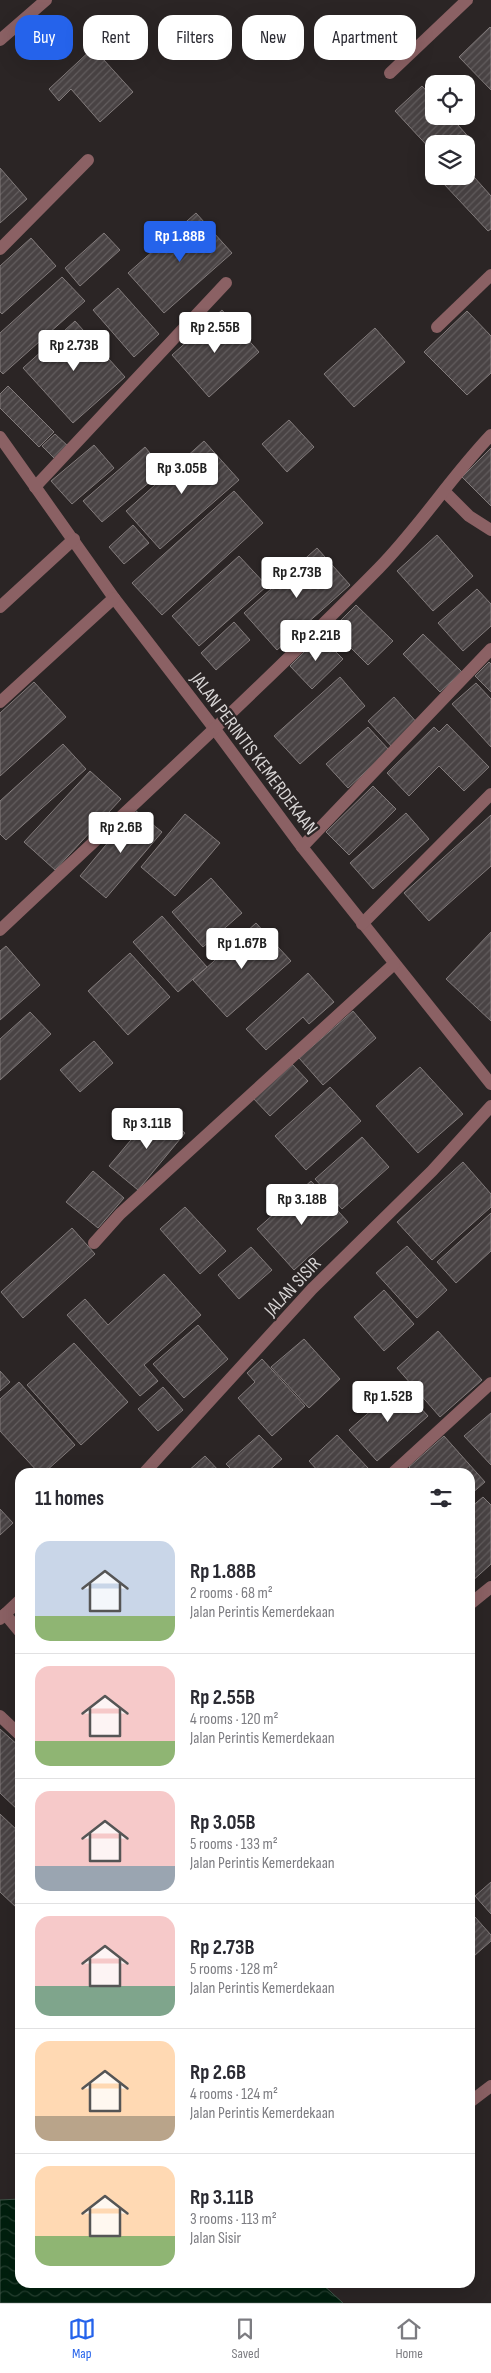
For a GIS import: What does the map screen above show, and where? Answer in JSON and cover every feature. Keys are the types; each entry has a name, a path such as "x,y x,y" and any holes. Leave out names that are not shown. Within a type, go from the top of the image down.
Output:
{"street":[{"path":"0,40 46,0"},
{"path":"390,73 467,0"},
{"path":"0,249 88,160"},
{"path":"437,327 491,274"},
{"path":"35,487 226,284"},
{"path":"0,930 214,728 380,567 444,491 463,465 491,435"},
{"name":"JALAN PERINTIS KEMERDEKAAN","path":"0,437 114,598 302,847 491,1084"},
{"path":"444,491 470,516 491,530"},
{"path":"0,607 74,539"},
{"path":"0,702 114,598"},
{"path":"302,847 491,650"},
{"path":"362,924 491,794"},
{"path":"94,1243 128,1208 394,964"},
{"name":"JALAN SISIR","path":"149,1468 312,1289 432,1171 491,1106"},
{"path":"398,1468 491,1383"},
{"path":"475,1600 491,1587"},
{"path":"15,1605 3,1616 15,1627"},
{"path":"0,1716 15,1731"},
{"path":"475,2098 491,2086"}],"water":[{"path":"15,2199 15,2288 326,2288 343,2303 0,2303 0,2200"}],"building":[{"path":"491,28 491,90 459,57"},
{"path":"83,57 83,60 104,60 133,92 100,122 71,89 59,101 49,89"},
{"path":"422,86 425,89 425,125 458,125 467,135 425,135 425,143 395,111"},
{"path":"0,168 27,199 0,223"},
{"path":"475,178 491,196 491,229 488,231 445,185 475,185"},
{"path":"196,213 232,253 164,313 128,273"},
{"path":"104,233 120,250 80,286 65,268"},
{"path":"31,238 56,266 2,314 0,312 0,266"},
{"path":"62,277 85,301 3,374 0,371 0,333"},
{"path":"118,288 159,334 134,357 93,310"},
{"path":"222,310 259,352 209,397 172,355"},
{"path":"467,311 491,336 491,373 467,395 424,352"},
{"path":"75,321 125,377 73,423 23,368"},
{"path":"375,328 405,362 354,407 324,374"},
{"path":"8,386 54,432 39,447 0,408 0,394"},
{"path":"289,420 314,447 287,472 262,444"},
{"path":"55,434 69,447 56,460 42,446"},
{"path":"204,441 239,480 160,549 126,511"},
{"path":"94,445 114,468 72,504 51,481"},
{"path":"145,447 164,470 102,522 83,501"},
{"path":"491,448 491,506 462,477"},
{"path":"234,491 263,523 162,615 132,583"},
{"path":"133,525 149,543 124,564 109,547"},
{"path":"437,535 473,576 433,611 397,571"},
{"path":"317,548 350,585 277,650 244,613"},
{"path":"239,556 267,586 199,646 172,616"},
{"path":"477,589 491,604 491,626 463,651 438,623"},
{"path":"356,605 393,641 368,665 332,629"},
{"path":"234,622 250,640 216,670 201,653"},
{"path":"423,634 462,672 440,692 403,654"},
{"path":"320,636 343,659 312,689 290,666"},
{"path":"489,662 491,664 491,692 475,676"},
{"path":"340,677 365,706 300,764 274,736"},
{"path":"34,682 66,717 0,776 0,713"},
{"path":"476,683 491,699 491,747 452,704"},
{"path":"394,697 419,725 393,748 368,721"},
{"path":"447,724 489,767 464,791 439,766 409,796 387,773 434,727 439,732"},
{"path":"368,727 389,750 348,788 326,764"},
{"path":"63,744 86,769 6,840 0,834 0,801"},
{"path":"90,771 121,799 55,870 24,842"},
{"path":"373,786 396,809 349,855 326,832"},
{"path":"135,810 162,832 106,898 80,876"},
{"path":"406,813 429,839 373,889 350,863"},
{"path":"185,814 220,843 175,896 141,867"},
{"path":"491,815 491,866 429,921 404,893"},
{"path":"211,878 242,913 203,947 172,912"},
{"path":"162,916 207,967 178,992 133,942"},
{"path":"256,923 291,961 227,1017 193,980"},
{"path":"491,932 491,1021 446,979"},
{"path":"6,946 40,985 0,1020 0,951"},
{"path":"130,953 170,997 128,1035 88,991"},
{"path":"308,973 334,1002 309,1024 303,1017 266,1050 246,1029"},
{"path":"353,1011 376,1038 323,1085 299,1058"},
{"path":"30,1012 51,1034 0,1080 0,1039"},
{"path":"94,1041 113,1063 80,1092 60,1070"},
{"path":"291,1063 308,1081 270,1116 252,1097"},
{"path":"420,1067 463,1114 418,1153 376,1106"},
{"path":"330,1087 361,1121 306,1170 275,1136"},
{"path":"157,1109 185,1133 138,1190 109,1166"},
{"path":"362,1137 389,1167 342,1209 315,1179"},
{"path":"463,1162 491,1194 491,1207 432,1260 397,1222"},
{"path":"93,1171 124,1198 98,1228 66,1202"},
{"path":"311,1181 348,1222 294,1270 257,1229"},
{"path":"185,1207 226,1251 200,1274 160,1229"},
{"path":"491,1213 491,1251 456,1283 437,1262"},
{"path":"72,1228 95,1254 23,1318 1,1292"},
{"path":"407,1246 447,1290 417,1318 376,1273"},
{"path":"251,1247 272,1270 239,1299 218,1275"},
{"path":"164,1274 201,1315 144,1365 158,1381 140,1396 67,1315 85,1299 108,1325"},
{"path":"384,1290 414,1324 384,1351 354,1317"},
{"path":"198,1325 228,1359 184,1398 153,1364"},
{"path":"438,1331 482,1380 440,1417 397,1368"},
{"path":"304,1339 340,1379 309,1408 271,1367"},
{"path":"74,1343 128,1402 81,1445 27,1385"},
{"path":"262,1359 305,1406 272,1436 238,1398 255,1382 247,1373"},
{"path":"0,1371 10,1382 0,1391"},
{"path":"19,1382 75,1445 49,1468 34,1468 0,1431 0,1399"},
{"path":"400,1385 428,1416 377,1461 349,1430"},
{"path":"163,1387 183,1410 158,1431 138,1409"},
{"path":"491,1413 491,1465 464,1436"},
{"path":"259,1435 282,1459 272,1468 230,1468 226,1464"},
{"path":"337,1435 368,1468 315,1468 309,1461"},
{"path":"444,1436 473,1468 410,1468"},
{"path":"205,1456 216,1468 192,1468"},
{"path":"475,1471 485,1482 475,1491"},
{"path":"483,1497 491,1505 491,1564 475,1578 475,1504"},
{"path":"0,1509 13,1523 0,1535"},
{"path":"0,1729 15,1742 15,1807 0,1793"},
{"path":"0,1814 15,1828 15,1906 0,1892"},
{"path":"491,1882 491,1914 475,1896"},
{"path":"475,1917 491,1935 491,1941 475,1955"}]}
